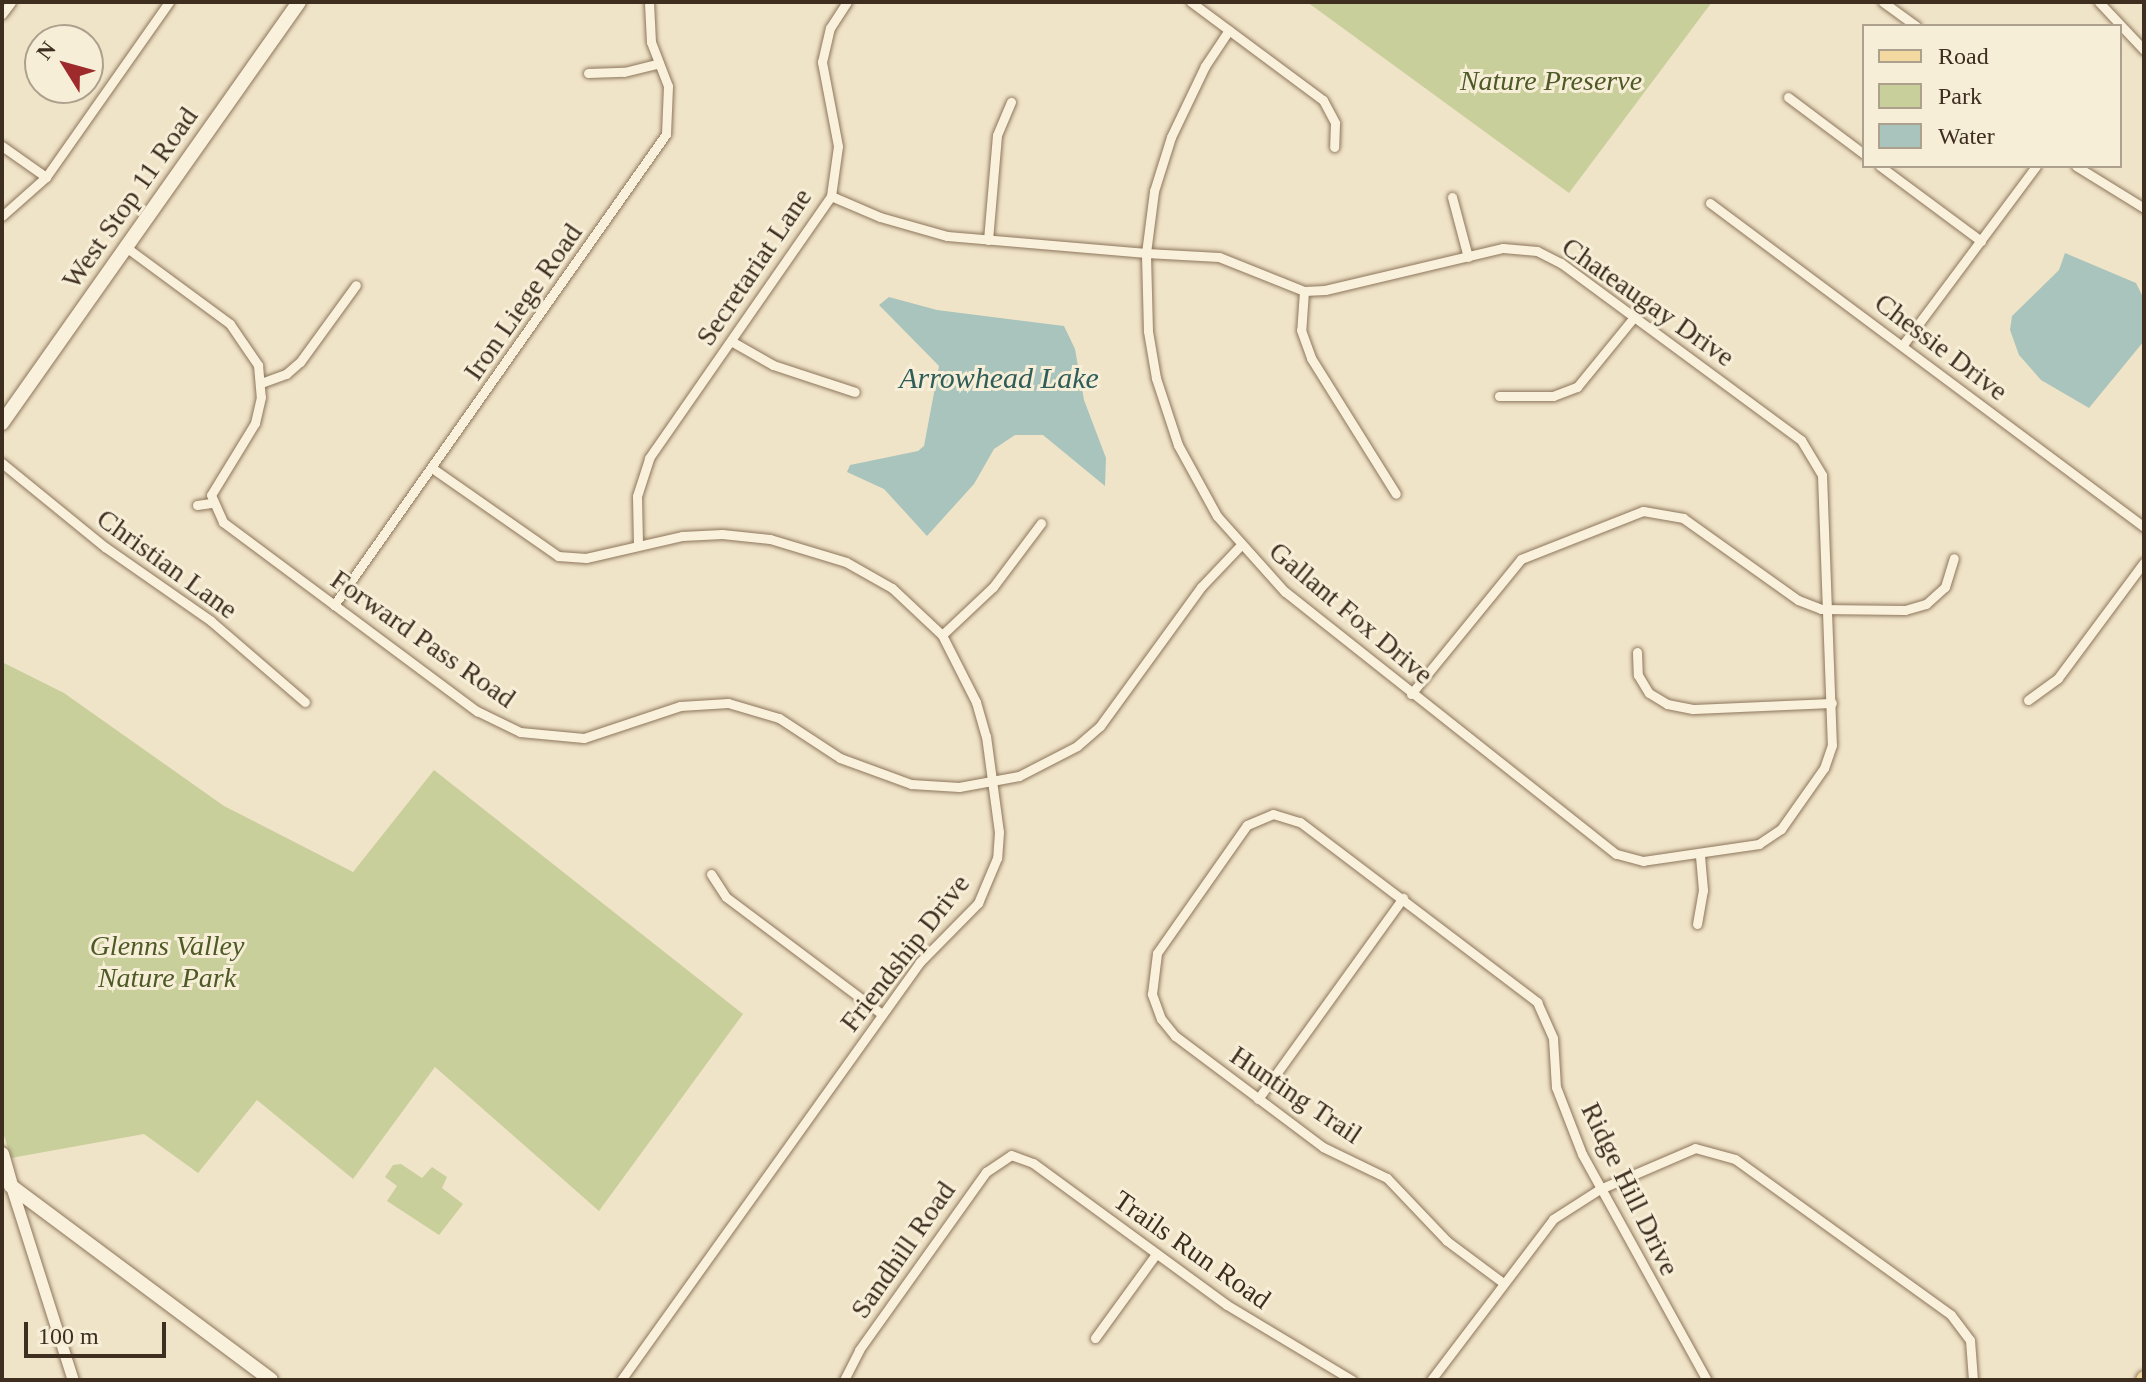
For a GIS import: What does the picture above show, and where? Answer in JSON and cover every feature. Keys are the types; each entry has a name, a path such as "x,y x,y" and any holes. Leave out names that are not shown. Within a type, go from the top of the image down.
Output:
{"main road":[{"name":"West Stop 11 Road","path":"2,423 299,2"},
{"path":"2,1154 11,1186 271,1380"}],"street":[{"path":"2,14 11,2"},
{"path":"2,216 46,177 169,2"},
{"name":"Iron Liege Road","path":"334,605 666,134 668,86 648,25 649,2"},
{"name":"Secretariat Lane","path":"638,544 637,496 649,458 831,196 838,146 822,62 830,28 847,2"},
{"path":"1191,2 1323,100 1335,123 1334,147"},
{"path":"1883,2 1913,24"},
{"path":"2099,2 2120,24"},
{"path":"2122,27 2144,50"},
{"name":"Gallant Fox Drive","path":"1229,30 1205,66 1171,137 1154,191 1146,253 1148,331 1165,408 1195,480 1240,546 1285,592 1616,854 1643,861 1700,856"},
{"path":"588,73 624,72 659,63"},
{"path":"1788,97 1862,152"},
{"path":"988,240 997,135 1011,102"},
{"path":"2,146 46,177"},
{"path":"1883,168 1981,241"},
{"path":"1902,346 2035,168"},
{"path":"2079,168 2121,199 2144,208"},
{"name":"Chateaugay Drive","path":"831,196 912,228 988,240 1219,257 1304,291 1325,290 1503,248 1537,251 1634,317 1814,454 1822,475 1832,745 1824,768 1781,829 1759,844 1700,856"},
{"path":"1452,197 1468,257"},
{"name":"Chessie Drive","path":"1710,203 2144,527"},
{"path":"127,248 230,324 248,345 261,383 255,423 213,486 211,503 197,505"},
{"path":"261,383 300,362 356,285"},
{"path":"1304,291 1301,330 1311,358 1396,494"},
{"path":"1499,396 1553,396 1577,387 1634,317"},
{"path":"731,341 773,365 855,392"},
{"name":"Christian Lane","path":"2,463 105,547 211,621 305,702"},
{"name":"Friendship Drive","path":"432,468 558,556 586,558 638,544 722,534 809,548 892,588 942,635 976,702 993,783 999,832 990,879 959,927 920,962 621,1380"},
{"name":"Forward Pass Road","path":"211,503 223,522 477,711 520,732 584,738 680,706 728,703 779,718 840,758 881,776 933,787 993,783"},
{"path":"1411,694 1521,559 1643,511 1683,518 1798,600 1827,610 1905,610 1926,604 1945,587 1954,558"},
{"path":"942,635 993,587 1041,523"},
{"path":"993,783 1043,767 1100,726 1201,587 1240,546"},
{"path":"2028,700 2058,678 2144,562"},
{"path":"1637,652 1638,675 1649,693 1667,704 1693,709 1832,703"},
{"name":"Ridge Hill Drive","path":"1152,994 1153,967 1165,937 1247,825 1270,814 1300,822 1537,1002 1553,1038 1556,1087 1600,1189 1707,1380"},
{"path":"1697,924 1700,856"},
{"path":"711,874 726,897 882,1014"},
{"path":"1258,1099 1403,898"},
{"name":"Hunting Trail","path":"1152,994 1175,1036 1323,1147 1387,1178 1447,1241 1502,1282"},
{"path":"1431,1380 1502,1282 1553,1219 1600,1189 1677,1152 1695,1148 1726,1154 1951,1315 1970,1340 1973,1378"},
{"name":"Trails Run Road","path":"1008,1156 1033,1163 1262,1328 1352,1380"},
{"name":"Sandhill Road","path":"844,1380 859,1350 986,1172 1008,1156"},
{"path":"11,1186 73,1380"},
{"path":"1095,1338 1156,1254"}],"green space":[{"name":"Nature Preserve","path":"1307,2 1712,2 1569,193"},
{"name":"Glenns Valley Nature Park","path":"2,662 64,693 224,806 353,872 434,770 743,1014 599,1211 435,1067 353,1179 257,1100 198,1173 144,1134 11,1158 2,1129"},
{"path":"401,1164 422,1178 432,1167 447,1177 442,1188 463,1204 439,1235 387,1201 397,1186 385,1177 393,1165"}],"water":[{"path":"2065,253 2136,283 2144,299 2144,341 2089,408 2041,380 2019,355 2010,330 2012,316 2059,270"},
{"name":"Arrowhead Lake","path":"889,297 937,310 1064,326 1075,349 1084,400 1106,458 1105,486 1043,435 1015,435 994,449 974,484 927,536 884,489 847,472 850,465 918,451 924,446 939,366 879,305"}]}
